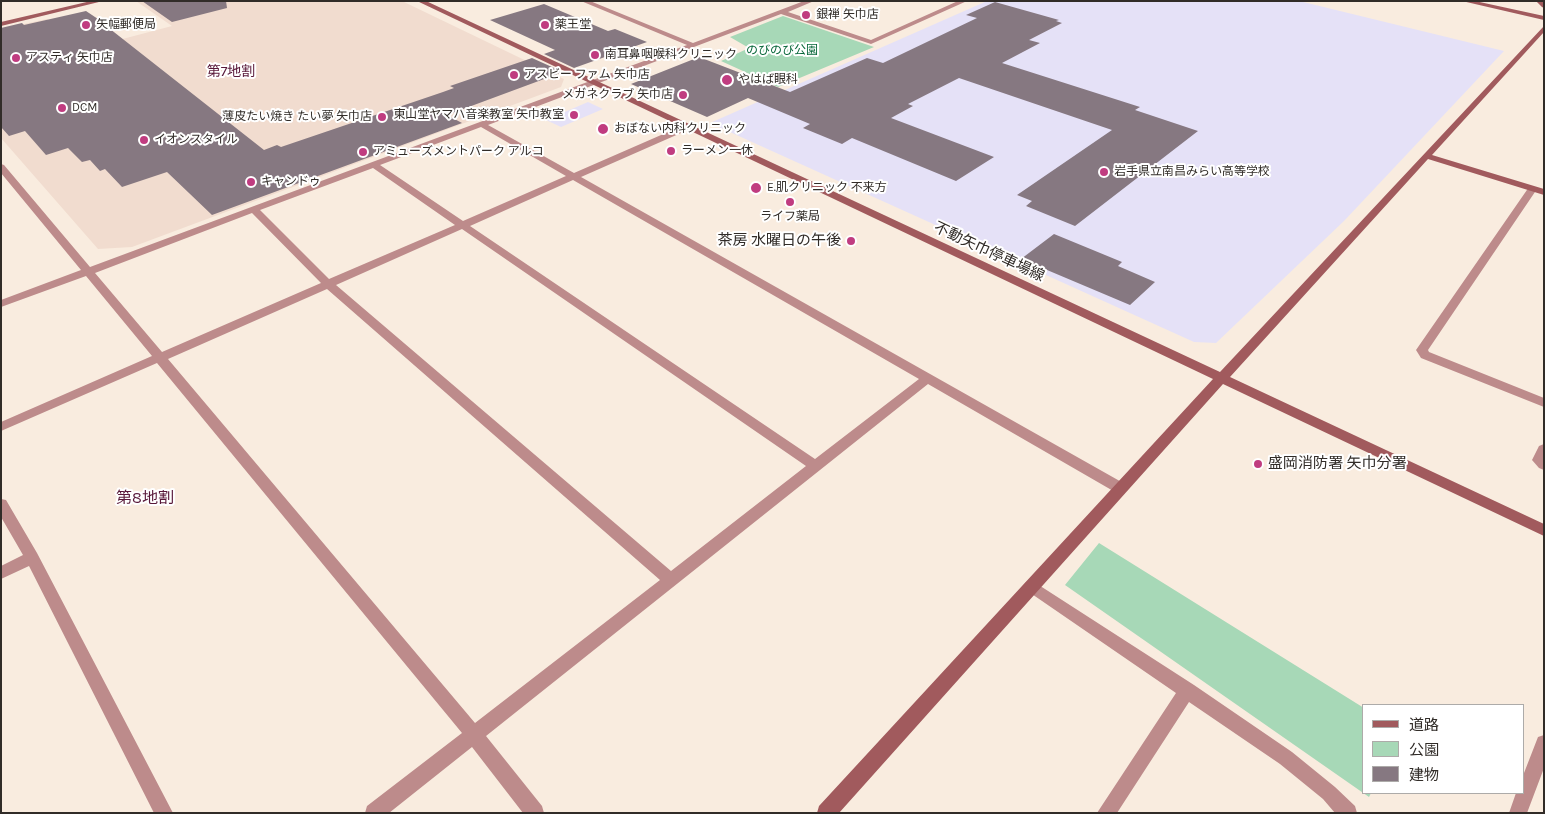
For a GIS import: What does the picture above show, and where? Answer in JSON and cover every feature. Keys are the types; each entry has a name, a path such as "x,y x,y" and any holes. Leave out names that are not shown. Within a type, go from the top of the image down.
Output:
{"street":[{"path":"1,24 100,1"},
{"name":"不動矢巾停車場線","path":"420,1 596,82 1544,530"},
{"path":"584,1 693,45"},
{"path":"1,304 811,1"},
{"path":"781,12 871,42 963,1"},
{"path":"1465,1 1544,18"},
{"path":"1539,1 1544,6"},
{"path":"826,813 1120,488 1544,28"},
{"path":"483,125 1120,488"},
{"path":"1,427 687,126"},
{"path":"1426,156 1544,192"},
{"path":"374,165 817,467"},
{"path":"1,167 473,734 536,813"},
{"path":"1532,189 1422,350 1424,354 1544,403"},
{"path":"254,210 327,283 671,580"},
{"path":"374,813 927,379"},
{"path":"1544,449 1539,460 1544,465"},
{"path":"1,504 32,557 164,813"},
{"path":"1,573 32,557"},
{"path":"1031,586 1188,690 1286,758 1329,793 1348,813"},
{"path":"1106,813 1188,690"},
{"path":"1525,794 1544,742"},
{"path":"1518,813 1525,794"}],"shaded area":[{"path":"136,1 402,1 564,79 561,87 132,247 98,249 1,138 1,29 47,19 85,46 92,47 172,26"},
{"name":"岩手県立南昌みらい高等学校","path":"987,1 1299,1 1504,51 1344,221 1216,343 1194,342 710,123"},
{"name":"東山堂ヤマハ音楽教室 矢巾教室","path":"588,102 603,109 561,127 546,120"}],"green space":[{"name":"のびのび公園","path":"783,16 874,47 778,87 721,61 749,48 730,37"},
{"path":"1099,543 1362,707 1362,792 1065,585"}],"building":[{"path":"142,1 226,1 227,8 172,22"},
{"path":"995,2 1059,20 1056,21 1062,23 1029,40 1040,43 1002,63 1140,107 1135,110 1198,131 1075,226 1026,206 1032,201 1017,195 1112,130 959,78 908,104 913,106 891,118 994,157 956,181 852,138 842,144 803,128 810,124 748,98 707,117 631,84 699,57 790,92 867,58 883,63 977,18 966,15"},
{"path":"544,4 608,31 615,29 647,42 574,68 544,54 555,50 490,20"},
{"path":"86,11 107,25 105,25 264,150 277,145 281,147 443,92 454,88 450,86 532,58 563,72 447,115 462,123 212,215 167,172 122,187 105,169 100,171 90,160 82,162 68,148 46,155 25,131 9,136 1,127 1,28 22,23 24,25"},
{"path":"1054,234 1122,262 1118,266 1155,282 1130,305 1021,259"}],"place":[{"name":"銀禅 矢巾店","path":"806,15"},
{"name":"矢幅郵便局","path":"86,25"},
{"name":"薬王堂","path":"545,25"},
{"name":"南耳鼻咽喉科クリニック","path":"595,55"},
{"name":"アスティ 矢巾店","path":"16,58"},
{"name":"アスビー ファム 矢巾店","path":"514,75"},
{"name":"やはば眼科","path":"727,80"},
{"name":"メガネクラブ 矢巾店","path":"683,95"},
{"name":"DCM","path":"62,108"},
{"name":"東山堂ヤマハ音楽教室 矢巾教室","path":"574,115"},
{"name":"薄皮たい焼き たい夢 矢巾店","path":"382,117"},
{"name":"おぼない内科クリニック","path":"603,129"},
{"name":"イオンスタイル","path":"144,140"},
{"name":"ラーメン一休","path":"671,151"},
{"name":"アミューズメントパーク アルコ","path":"363,152"},
{"name":"岩手県立南昌みらい高等学校","path":"1104,172"},
{"name":"キャンドゥ","path":"251,182"},
{"name":"E.肌クリニック 不来方","path":"756,188"},
{"name":"ライフ薬局","path":"790,202"},
{"name":"茶房 水曜日の午後","path":"851,241"},
{"name":"盛岡消防署 矢巾分署","path":"1258,464"}],"district":[{"name":"第7地割","path":"231,72"},
{"name":"第8地割","path":"145,498"}]}
